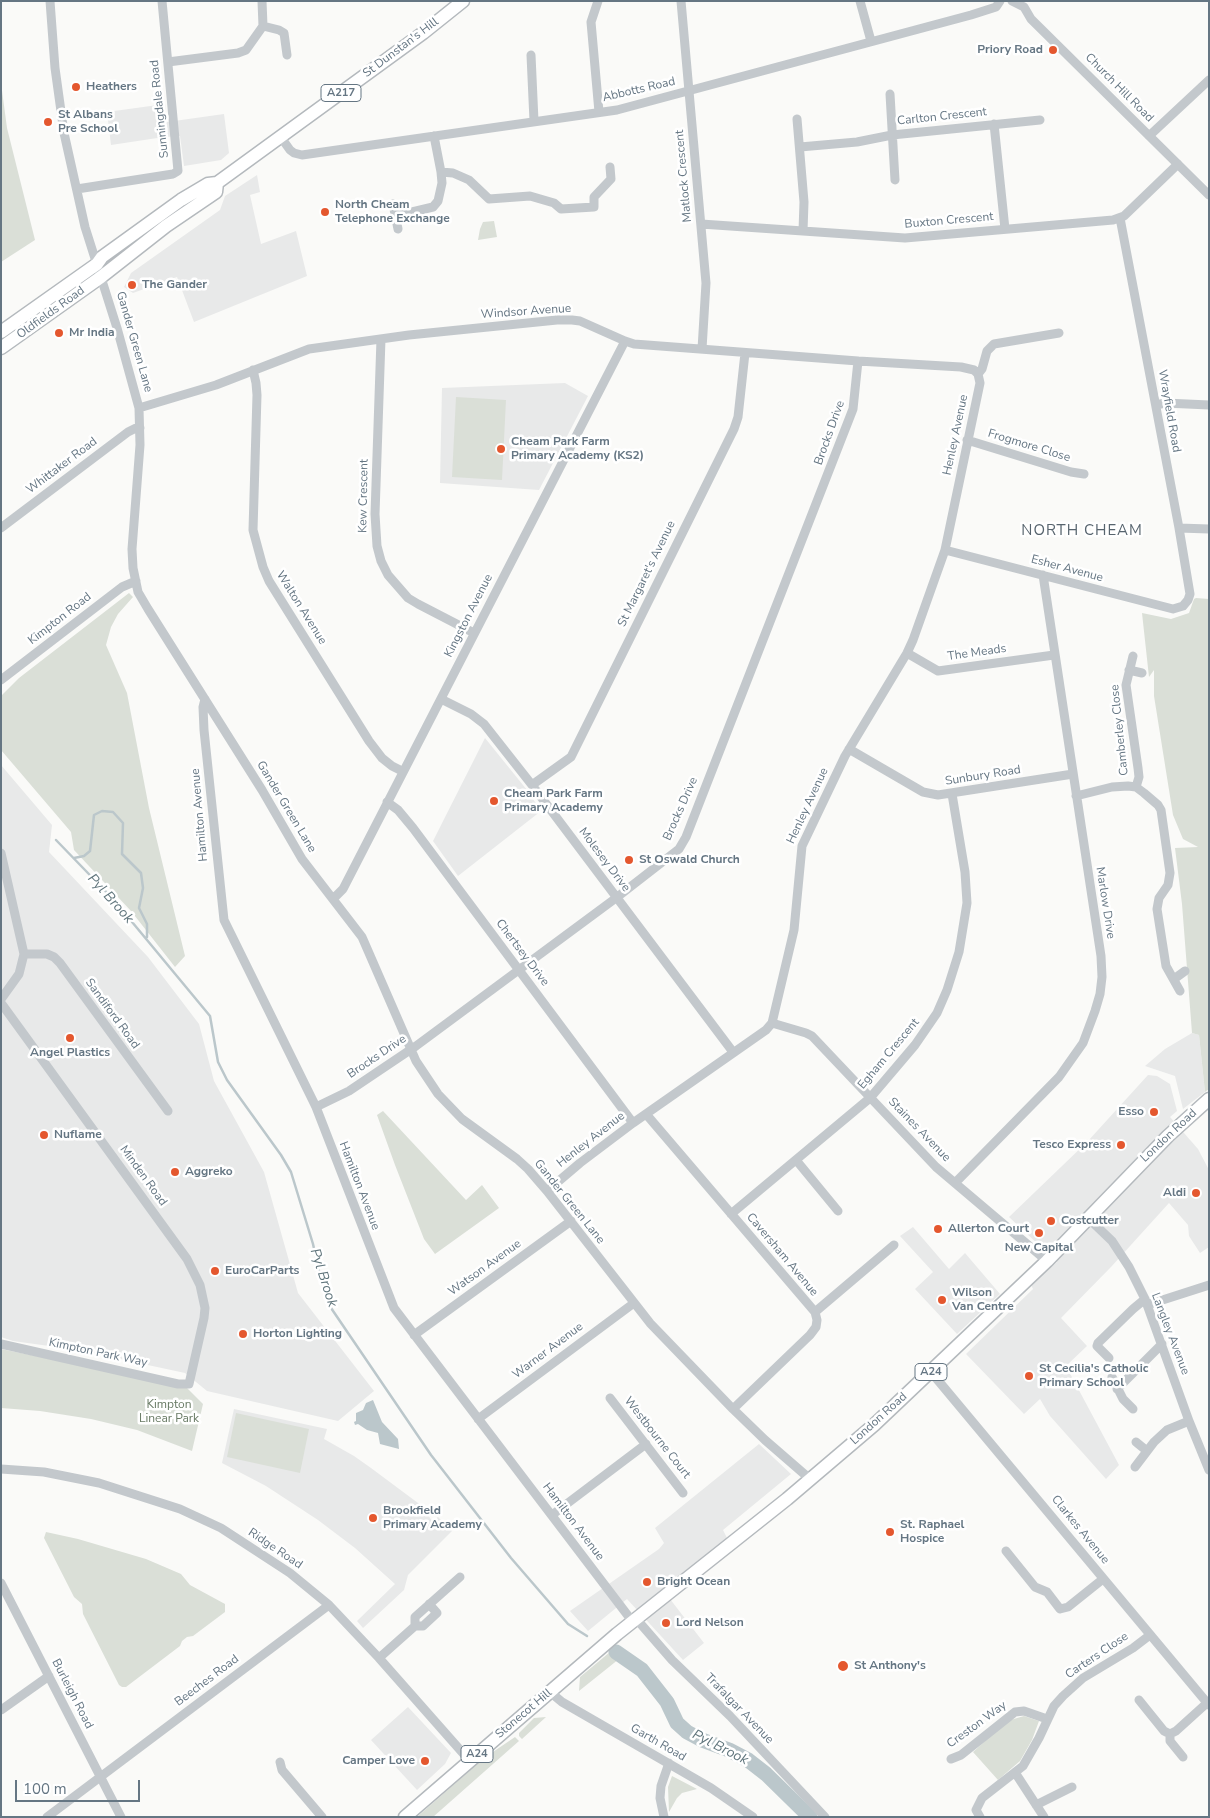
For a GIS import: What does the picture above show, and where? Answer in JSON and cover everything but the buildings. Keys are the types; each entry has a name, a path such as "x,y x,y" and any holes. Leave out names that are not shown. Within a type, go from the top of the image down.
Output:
{"highway":[{"name":"St Dunstan's Hill","path":"97,264 102,257 181,200 208,184 217,183 423,33 463,1"},
{"name":"St Dunstan's Hill","path":"101,277 166,226 216,192 217,183"},
{"name":"Oldfields Road","path":"1,332 97,264"},
{"name":"Oldfields Road","path":"1,348 101,277"},
{"name":"London Road","path":"597,1651 874,1425 1047,1262 1168,1136 1209,1100"},
{"name":"Stonecot Hill","path":"405,1817 597,1651"}],"street":[{"name":"Gander Green Lane","path":"50,1 56,81 64,133 85,227 133,380 139,408 140,428 132,549 133,568 138,592 222,725 302,859 362,937 410,1049 426,1078 450,1108 462,1119 517,1159 547,1191 655,1329 771,1446 810,1479"},
{"name":"Sunningdale Road","path":"77,189 173,174 178,171 162,1"},
{"path":"168,62 242,52 251,44 263,26 262,1"},
{"path":"598,1 591,22 599,112"},
{"name":"Matlock Crescent","path":"681,1 706,284 702,349"},
{"path":"860,1 871,41"},
{"name":"Abbotts Road","path":"280,136 294,153 302,155 616,110 983,11 996,7 1000,1"},
{"name":"Church Hill Road","path":"1012,1 1028,4 1031,19 1209,195"},
{"path":"263,26 284,33 287,55"},
{"path":"531,55 534,121"},
{"path":"1149,136 1209,80"},
{"name":"Carlton Crescent","path":"890,94 895,180"},
{"path":"796,119 804,202 803,232"},
{"name":"Carlton Crescent","path":"800,147 857,142 892,135 1040,120"},
{"name":"Carlton Crescent","path":"994,124 1005,229"},
{"path":"395,216 433,207 438,201 442,183 434,136"},
{"path":"1120,218 1148,194 1178,164"},
{"path":"441,172 453,173 469,180 489,199 530,196 554,203 561,209 594,206 594,197 612,179 610,166"},
{"path":"393,204 398,229"},
{"name":"Buxton Crescent","path":"701,224 905,238 1120,218"},
{"name":"Wrayfield Road","path":"1120,218 1190,594 1183,606"},
{"name":"Windsor Avenue","path":"139,408 216,386 309,349 381,339 572,320 587,324 634,344 961,367 974,370 978,374"},
{"name":"Henley Avenue","path":"547,1191 633,1123 766,1030 772,1023 793,937 802,846 849,749 907,653 945,550 980,383 978,374 982,369 987,351 994,344 1059,333"},
{"name":"Kew Crescent","path":"381,339 375,514 377,546 381,561 388,575 408,598 474,633"},
{"name":"Kingston Avenue","path":"333,899 343,889 402,771 625,341"},
{"name":"St Margaret's Avenue","path":"532,785 571,757 730,436 738,418 745,353"},
{"name":"Brocks Drive","path":"316,1107 349,1090 410,1049 616,898 679,848 686,837 853,409 858,361"},
{"name":"Walton Avenue","path":"254,370 256,395 253,530 263,567 269,581 369,741 382,758 402,771"},
{"path":"1156,405 1209,405"},
{"name":"Whittaker Road","path":"1,528 128,432 140,428"},
{"name":"Frogmore Close","path":"967,440 1071,472 1084,474"},
{"path":"1179,528 1209,529"},
{"name":"Esher Avenue","path":"945,550 1174,609 1183,606"},
{"name":"Marlow Drive","path":"955,1183 1059,1077 1083,1043 1096,1010 1102,977 1101,956 1043,575"},
{"name":"Kimpton Road","path":"1,680 122,587 136,581"},
{"name":"The Meads","path":"907,653 938,671 1054,655"},
{"name":"Camberley Close","path":"1133,656 1126,685 1139,777 1136,788"},
{"name":"Camberley Close","path":"1130,670 1142,673"},
{"name":"Hamilton Avenue","path":"206,699 203,707 204,730 224,920 316,1107 390,1301 622,1608 634,1620"},
{"name":"Molesey Drive","path":"441,699 471,714 484,724 733,1052"},
{"path":"204,730 222,725"},
{"name":"Sunbury Road","path":"849,749 922,792 938,796 1073,774"},
{"name":"Camberley Close","path":"1076,796 1112,787 1128,786 1136,788 1158,805 1163,817 1170,873 1168,885 1159,898 1157,909 1164,960 1180,990"},
{"name":"Egham Crescent","path":"731,1214 870,1098 915,1045 930,1024 945,996 959,952 966,903 966,880 952,794"},
{"name":"Chertsey Drive","path":"387,802 398,810 413,828 633,1123"},
{"path":"1,854 24,954 19,974 1,1001"},
{"name":"Sandiford Road","path":"24,954 47,954 54,957 168,1112"},
{"path":"1174,979 1185,971"},
{"name":"Minden Road","path":"1,1001 194,1270 200,1285 205,1308 189,1384"},
{"name":"Staines Avenue","path":"772,1023 812,1036 929,1160 1047,1262"},
{"name":"Caversham Avenue","path":"646,1114 815,1312 816,1327 810,1335 733,1409"},
{"path":"796,1160 838,1211"},
{"name":"Langley Avenue","path":"1088,1218 1101,1228 1116,1247 1146,1302 1189,1421 1209,1470"},
{"name":"Watson Avenue","path":"414,1335 571,1221"},
{"path":"815,1312 894,1245"},
{"path":"1109,1358 1097,1346 1098,1343 1133,1309 1146,1302 1209,1285"},
{"name":"Warner Avenue","path":"478,1419 634,1303"},
{"name":"Kimpton Park Way","path":"1,1344 178,1384 189,1384"},
{"path":"1117,1389 1162,1344"},
{"name":"Clarkes Avenue","path":"931,1372 1208,1704"},
{"path":"1112,1377 1123,1399 1133,1409"},
{"name":"Westbourne Court","path":"610,1398 683,1493"},
{"path":"1135,1467 1147,1450 1166,1430 1189,1421"},
{"path":"1136,1442 1147,1450"},
{"path":"552,1515 646,1444"},
{"name":"Ridge Road","path":"1,1469 71,1476 125,1490 180,1509 221,1528 290,1573 329,1605 379,1658 469,1760"},
{"path":"1006,1551 1035,1587 1046,1592 1060,1609 1068,1607 1103,1578"},
{"path":"379,1658 415,1626 415,1617 460,1577"},
{"name":"Burleigh Road","path":"1,1583 121,1817"},
{"name":"Beeches Road","path":"47,1817 329,1605"},
{"name":"Trafalgar Avenue","path":"634,1620 639,1622 672,1660 730,1716 825,1817"},
{"name":"Carters Close","path":"980,1817 976,1810 982,1798 1016,1774 1023,1766 1054,1706 1063,1696 1084,1678 1126,1653 1150,1635"},
{"path":"1,1710 49,1676"},
{"name":"Garth Road","path":"550,1692 562,1702 711,1788 753,1817"},
{"path":"1139,1700 1164,1731 1170,1734"},
{"path":"1170,1734 1208,1704"},
{"name":"Creston Way","path":"951,1760 961,1755 1016,1712 1024,1711 1047,1719"},
{"path":"1170,1734 1170,1741 1182,1757"},
{"path":"280,1762 282,1770 322,1817"},
{"path":"664,1817 660,1798 661,1786 669,1763"},
{"path":"1016,1774 1044,1817"},
{"path":"1036,1805 1072,1787"}],"shaded area":[{"path":"165,104 167,122 224,114 229,153 221,160 184,166 180,136 111,145 107,112"},
{"path":"257,175 260,192 250,195 261,244 296,231 307,276 194,322 177,277 133,293 124,287 131,273 220,210 225,196"},
{"name":"Cheam Park Farm Primary Academy (KS2)","path":"565,383 588,396 539,490 440,483 442,388"},
{"name":"Cheam Park Farm Primary Academy","path":"485,738 527,790 541,811 458,876 433,841"},
{"path":"1,765 52,825 49,852 148,957 199,1024 214,1081 264,1172 298,1293 374,1391 338,1421 207,1391 185,1373 78,1350 13,1341 1,1337"},
{"path":"1192,1033 1199,1035 1205,1092 1183,1109 1175,1076 1145,1066 1165,1049"},
{"path":"1148,1075 1157,1076 1170,1084 1177,1111 1170,1117 1198,1149 1209,1170 1209,1247 1200,1253 1189,1236 1188,1225 1169,1203 1111,1267 1061,1318 1087,1346 1066,1366 1119,1465 1106,1479 1050,1416 1040,1399 1024,1414 966,1354 1033,1289 1031,1285 1057,1262 1009,1217 1088,1141"},
{"path":"913,1227 949,1269 965,1253 1000,1294 957,1334 915,1289 933,1272 900,1236"},
{"path":"373,1400 382,1422 398,1439 399,1449 380,1444 378,1433 367,1430 358,1424 355,1425 356,1413 363,1410 366,1403"},
{"name":"Brookfield Primary Academy","path":"234,1409 327,1429 324,1439 371,1468 422,1506 432,1521 438,1517 452,1531 408,1575 404,1590 363,1628 357,1621 395,1584 355,1548 318,1520 266,1486 222,1463"},
{"path":"759,1444 791,1474 723,1530 732,1548 670,1599 704,1643 683,1660 627,1599 588,1631 570,1611 659,1549 664,1543 655,1528"},
{"path":"408,1707 451,1753 445,1764 417,1790 371,1740"}],"green space":[{"path":"1,83 7,128 35,240 1,262"},
{"path":"494,221 497,237 478,240 483,222"},
{"path":"456,397 506,400 502,480 452,477"},
{"path":"129,593 133,597 118,614 111,627 106,645 127,693 149,808 185,956 175,967 131,911 74,850 71,832 1,750 1,696 19,678"},
{"path":"1196,598 1209,599 1209,1089 1205,1092 1199,1035 1192,1033 1182,904 1175,848 1198,847 1183,839 1173,815 1154,696 1154,670 1149,677 1142,613 1171,619 1189,613"},
{"path":"383,1111 466,1200 482,1185 499,1208 435,1254 424,1239 395,1165 377,1115"},
{"name":"Kimpton Linear Park","path":"1,1349 185,1386 203,1404 192,1451 137,1430 91,1419 40,1411 1,1408"},
{"path":"236,1413 309,1429 300,1473 227,1457"},
{"path":"46,1532 78,1539 146,1559 181,1574 190,1585 225,1604 225,1612 193,1636 187,1637 180,1646 126,1687 122,1687 119,1685 83,1614 82,1604 74,1597 44,1538"},
{"path":"610,1652 619,1659 579,1691 580,1677"},
{"path":"1024,1716 1039,1721 1032,1740 1020,1761 998,1780 973,1752 1007,1721"},
{"path":"546,1717 522,1739 519,1736 519,1733 534,1718"},
{"path":"515,1737 519,1741 433,1817 417,1817 484,1758"},
{"path":"672,1776 697,1789 682,1793 669,1812 668,1787"}],"waterway":[{"name":"Pyl Brook","path":"74,858 84,856 90,851 94,815 102,811 113,812 123,823 122,854 141,873 143,888 139,908 147,924 147,937"},
{"name":"Pyl Brook","path":"56,840 113,899 210,1016 218,1062 227,1080 291,1172 329,1305 431,1455 511,1558 568,1624 587,1636"},
{"name":"Pyl Brook","path":"616,1652 642,1670 667,1702 677,1723 687,1732 748,1760 766,1774 810,1817"}],"place":[{"name":"Priory Road","path":"1053,50"},
{"name":"Heathers","path":"76,87"},
{"name":"St Albans Pre School","path":"48,122"},
{"name":"North Cheam Telephone Exchange","path":"325,212"},
{"name":"The Gander","path":"132,285"},
{"name":"Mr India","path":"59,333"},
{"name":"Cheam Park Farm Primary Academy (KS2)","path":"501,449"},
{"name":"Cheam Park Farm Primary Academy","path":"494,801"},
{"name":"St Oswald Church","path":"629,860"},
{"name":"Angel Plastics","path":"70,1038"},
{"name":"Esso","path":"1154,1112"},
{"name":"Nuflame","path":"44,1135"},
{"name":"Tesco Express","path":"1121,1145"},
{"name":"Aggreko","path":"175,1172"},
{"name":"Aldi","path":"1196,1193"},
{"name":"Costcutter","path":"1051,1221"},
{"name":"Allerton Court","path":"938,1229"},
{"name":"New Capital","path":"1039,1233"},
{"name":"EuroCarParts","path":"215,1271"},
{"name":"Wilson Van Centre","path":"942,1300"},
{"name":"Horton Lighting","path":"243,1334"},
{"name":"St Cecilia's Catholic Primary School","path":"1029,1376"},
{"name":"Brookfield Primary Academy","path":"373,1518"},
{"name":"St. Raphael Hospice","path":"890,1532"},
{"name":"Bright Ocean","path":"647,1582"},
{"name":"Lord Nelson","path":"666,1623"},
{"name":"St Anthony's","path":"843,1666"},
{"name":"Camper Love","path":"425,1761"}],"district":[{"name":"NORTH CHEAM","path":"1082,531"}]}
